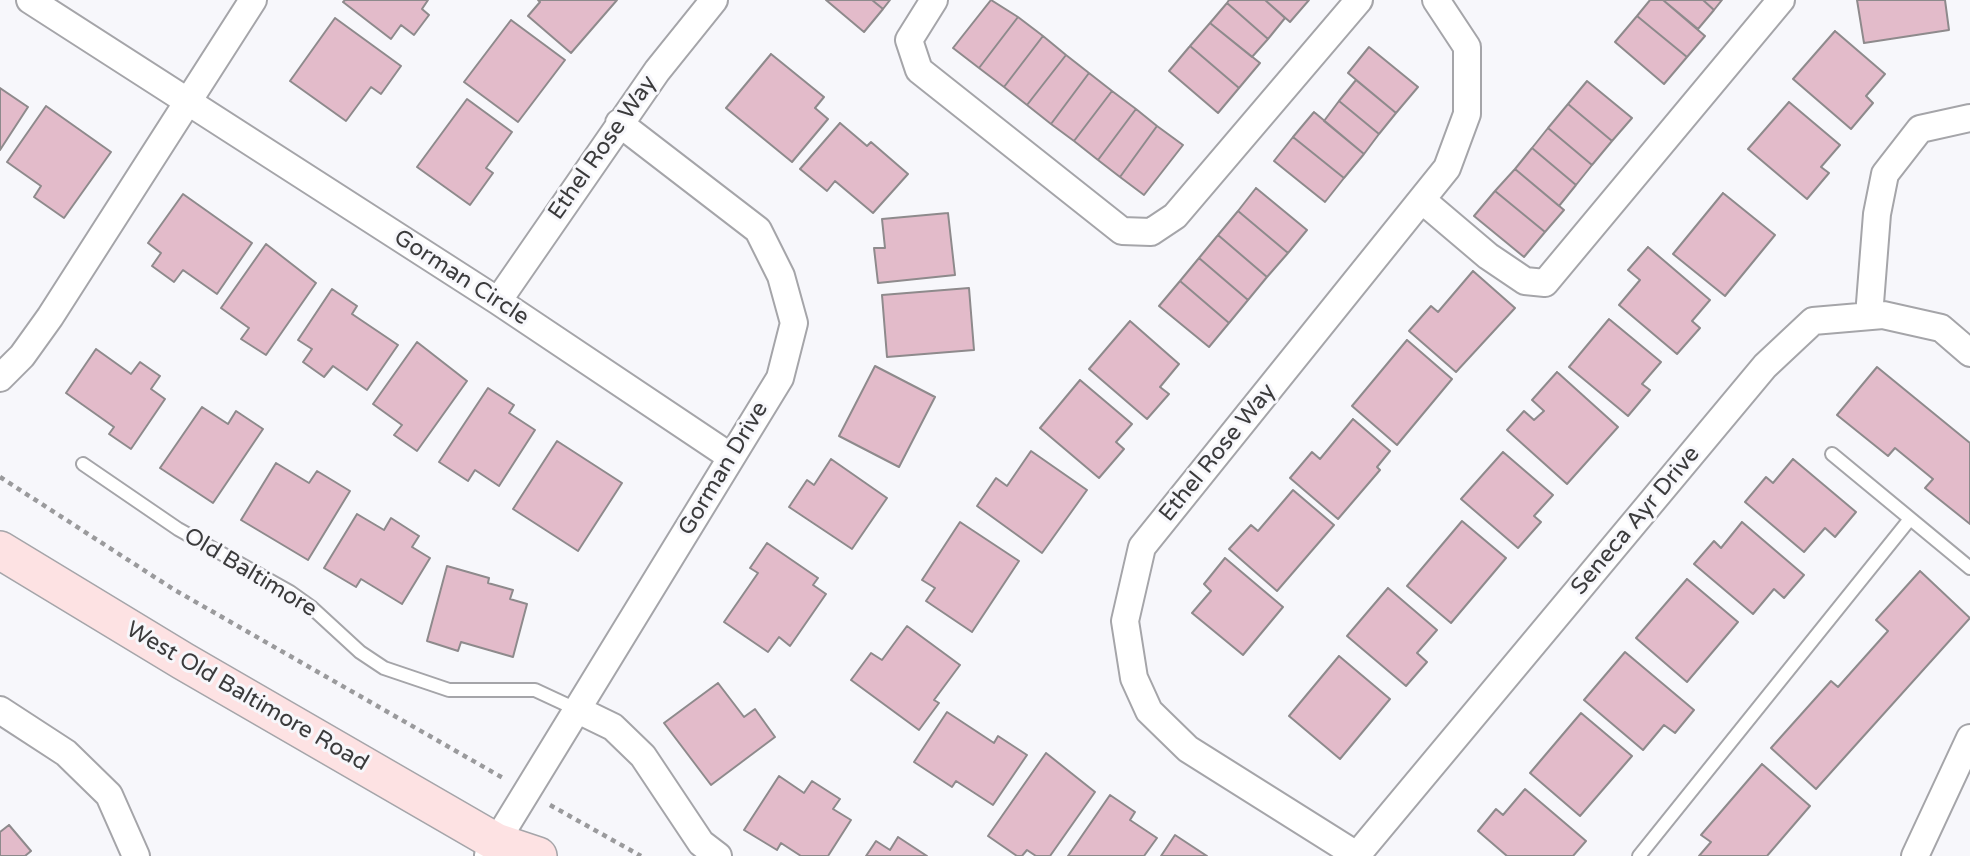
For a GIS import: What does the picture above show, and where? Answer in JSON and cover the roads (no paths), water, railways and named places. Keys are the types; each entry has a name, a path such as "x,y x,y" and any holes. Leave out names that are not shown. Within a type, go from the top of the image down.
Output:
{"street":[{"name":"Gorman Circle","path":"30,0 498,301 731,457"},
{"path":"0,378 22,356 50,317 253,0"},
{"name":"Ethel Rose Way","path":"498,301 619,123 714,0"},
{"path":"934,0 909,40 919,69 1122,231 1151,232 1175,216 1359,0"},
{"name":"Ethel Rose Way","path":"1358,855 1188,749 1149,711 1134,678 1125,621 1142,547 1447,168 1467,114 1467,47 1436,0"},
{"path":"1422,200 1488,256 1525,281 1545,283 1781,0"},
{"path":"1869,316 1877,214 1885,174 1920,129 1970,118"},
{"name":"Gorman Drive","path":"497,851 527,792 780,378 794,323 781,276 758,230 619,123"},
{"name":"Seneca Ayr Drive","path":"1358,855 1765,366 1813,321 1883,314 1941,328 1970,353"},
{"name":"West Old Baltimore Road","path":"0,550 497,851 538,856"},
{"path":"0,710 66,753 110,795 136,856"},
{"path":"578,710 613,727 643,756 701,843 718,856"},
{"path":"1915,856 1970,738"}],"lane":[{"path":"1832,454 1970,568"},
{"name":"Old Baltimore","path":"83,464 137,498 178,529 290,592 311,607 360,652 384,668 449,690 535,690 578,710"},
{"path":"1639,856 1910,519"}]}
